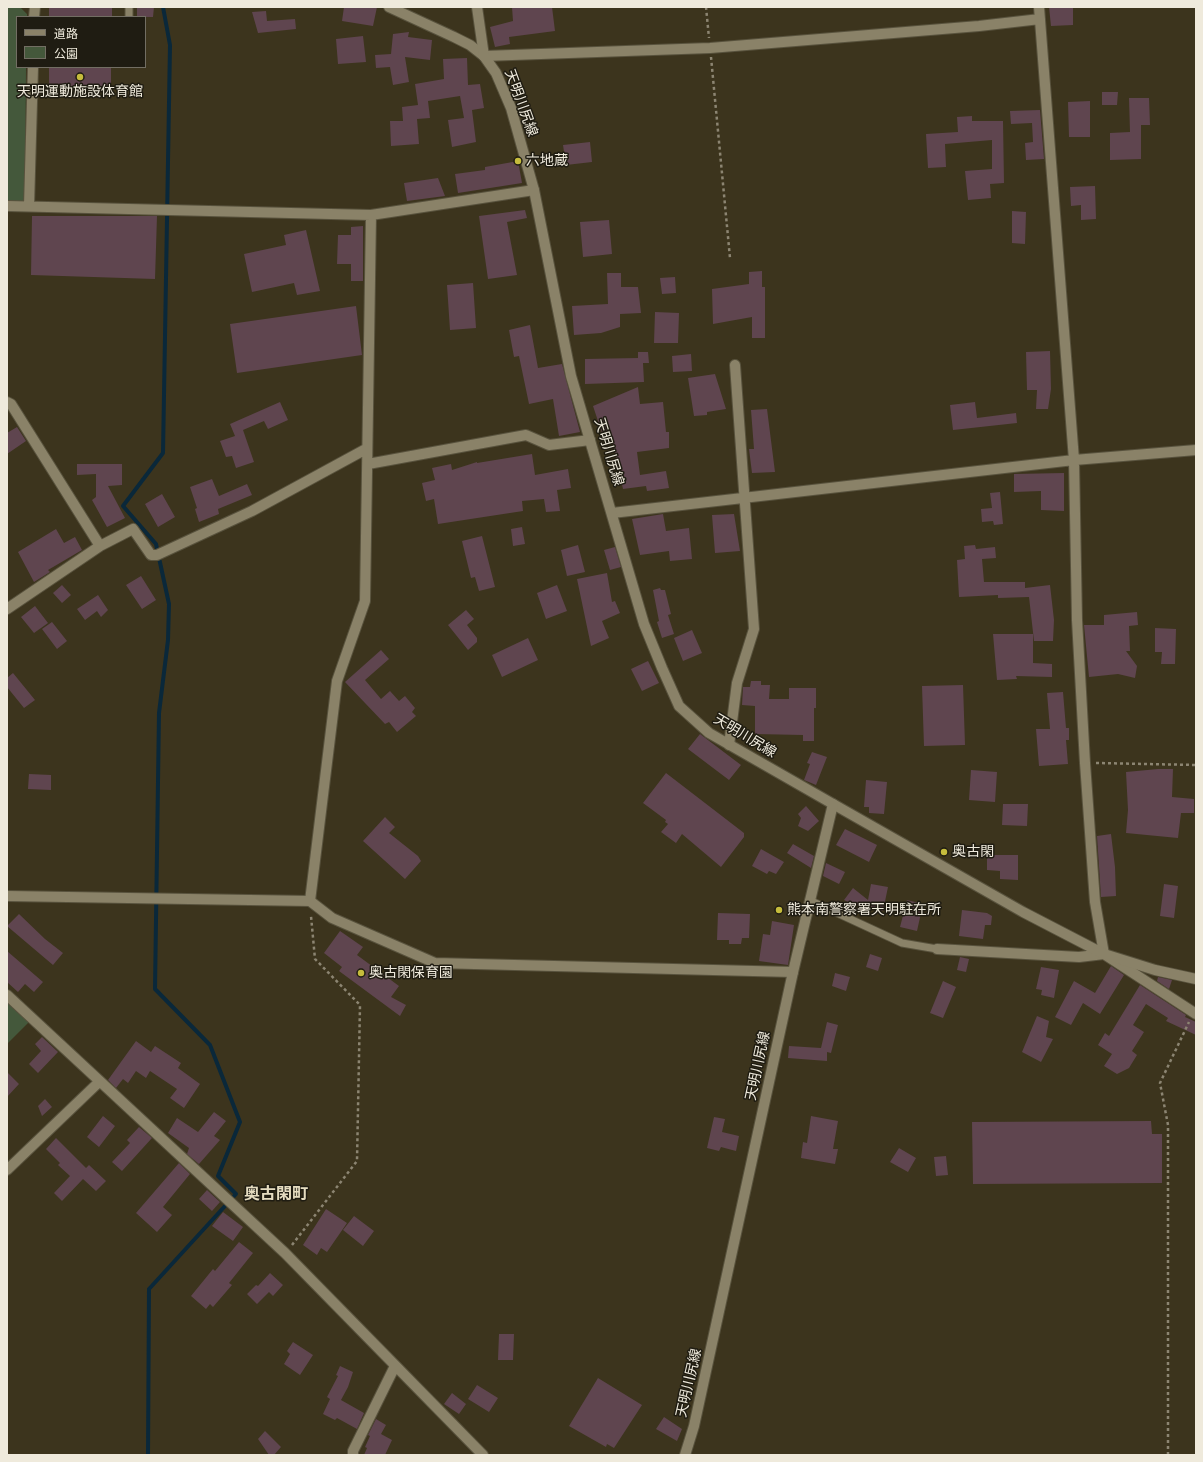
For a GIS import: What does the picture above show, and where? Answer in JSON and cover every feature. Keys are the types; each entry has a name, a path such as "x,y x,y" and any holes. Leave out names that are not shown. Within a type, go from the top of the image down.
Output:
{"street":[{"path":"389,7 470,45 484,56 710,48 971,27 1040,19"},
{"name":"天明川尻線","path":"477,7 484,56 496,73 511,108 534,190 571,376 644,624 679,706 708,733 833,804 809,900 694,1426 685,1455"},
{"path":"1039,7 1074,460 1077,620 1085,763 1095,902 1104,954"},
{"path":"29,206 33,68"},
{"path":"7,206 371,215 534,190"},
{"path":"310,901 337,681 365,601 368,464 366,448 371,215"},
{"path":"729,745 737,683 754,629 735,365"},
{"path":"7,402 11,404 100,546"},
{"path":"368,464 526,435 549,445 590,440"},
{"path":"7,609 100,546 133,529 152,555 157,555 252,511 366,448"},
{"path":"612,513 1074,460 1196,450"},
{"path":"833,804 1041,922 1104,954 1195,1014"},
{"path":"7,896 310,901 332,918 435,963 793,972"},
{"path":"937,949 1079,957 1104,954 1155,970 1196,979"},
{"path":"7,995 99,1082 286,1253 483,1455"},
{"path":"7,1170 99,1082"},
{"path":"353,1455 353,1451 395,1366"}],"lane":[{"path":"809,900 902,943 937,949"}],"path":[{"path":"706,7 730,258"},
{"path":"1085,763 1196,765"},
{"path":"286,1253 357,1161 360,1005 315,959 310,901"},
{"path":"1168,1455 1168,1125 1160,1083 1195,1014"}],"green space":[{"path":"7,7 20,7 27,14 27,16 16,16 16,68 26,68 25,202 7,202"},
{"path":"7,1002 29,1022 7,1044"}],"building":[{"path":"49,7 112,7 112,16 49,16"},
{"path":"137,7 154,7 153,17 137,16"},
{"path":"344,7 377,7 373,26 342,21"},
{"path":"512,7 552,7 555,31 509,37 510,44 495,47 490,27 513,21"},
{"path":"1049,7 1073,7 1073,25 1051,26"},
{"path":"266,11 267,21 295,19 296,29 258,33 252,12"},
{"path":"409,32 408,37 432,40 430,60 405,57 409,82 393,85 390,67 376,68 375,55 391,54 393,34"},
{"path":"363,36 366,62 338,64 336,39"},
{"path":"467,58 468,85 480,84 484,108 472,110 476,142 452,147 448,120 464,118 460,96 428,101 430,118 417,119 419,144 391,146 390,121 403,121 402,107 418,105 415,84 444,79 443,59"},
{"name":"天明運動施設体育館","path":"49,68 111,68 111,88 49,87"},
{"path":"1102,92 1118,92 1117,105 1102,105"},
{"path":"1129,98 1149,98 1150,125 1141,125 1141,159 1110,160 1110,133 1130,132"},
{"path":"1090,101 1090,137 1069,137 1068,102"},
{"path":"1040,110 1044,159 1026,160 1025,143 1033,142 1032,123 1011,124 1010,111"},
{"path":"972,116 972,121 1003,121 1004,183 990,184 991,198 968,200 965,171 992,169 992,140 945,144 946,167 928,168 926,134 958,132 957,117"},
{"path":"590,142 592,162 566,165 563,145"},
{"path":"518,161 522,183 458,193 455,174 485,170 485,167"},
{"path":"438,178 445,196 407,201 404,183"},
{"path":"1095,186 1096,219 1081,220 1081,205 1071,206 1070,187"},
{"path":"525,210 527,218 507,222 517,275 488,279 479,216"},
{"path":"1012,211 1026,212 1025,244 1012,243"},
{"path":"32,216 157,216 155,279 31,275"},
{"path":"609,220 612,254 583,257 580,222"},
{"path":"363,226 363,281 351,281 351,264 337,264 338,235 351,235 351,227"},
{"path":"306,230 320,291 297,295 294,283 252,292 244,254 286,245 284,235"},
{"path":"762,271 762,287 765,287 765,338 752,338 752,317 713,324 712,289 749,284 749,272"},
{"path":"607,273 621,273 621,287 638,287 641,313 620,314 620,327 601,333 574,335 572,306 608,304"},
{"path":"675,277 676,293 662,294 660,278"},
{"path":"473,283 476,328 450,330 447,285"},
{"path":"356,306 362,355 237,373 230,324"},
{"path":"655,312 679,313 678,343 654,343"},
{"path":"530,325 538,368 562,364 580,432 559,436 553,399 529,404 519,356 514,357 509,330"},
{"path":"1050,351 1051,389 1048,409 1036,409 1037,390 1027,390 1026,352"},
{"path":"638,352 648,352 649,363 643,363 644,382 585,384 585,359 638,358"},
{"path":"691,354 692,371 673,372 672,356"},
{"path":"715,374 726,409 707,412 707,415 694,416 688,378"},
{"path":"638,387 640,404 663,402 666,432 669,432 669,448 637,452 640,475 666,471 669,488 647,491 646,486 623,489 610,430 602,433 593,406"},
{"path":"280,402 288,420 268,429 264,421 243,430 254,462 236,468 232,456 226,457 220,441 235,436 230,424"},
{"path":"975,402 977,418 1016,413 1017,423 953,430 950,405"},
{"path":"767,409 775,472 752,473 749,449 754,449 751,410"},
{"path":"17,427 26,441 7,454 7,433"},
{"path":"532,454 535,475 568,469 571,488 557,490 560,511 546,512 544,499 522,501 523,511 438,524 434,499 426,501 422,483 435,480 432,468 451,464 452,470 477,462"},
{"path":"77,464 122,464 122,485 108,486 125,518 107,527 92,500 96,497 96,474 77,475"},
{"path":"1064,473 1064,511 1041,510 1041,491 1014,492 1014,474"},
{"path":"212,479 219,496 247,484 252,495 218,509 219,514 199,522 195,509 197,508 190,487"},
{"path":"1000,492 1003,524 994,525 993,521 982,522 981,509 992,508 990,493"},
{"path":"162,494 175,517 158,527 145,504"},
{"path":"663,514 666,531 689,528 692,559 670,561 669,551 640,555 632,519"},
{"path":"734,514 740,551 715,553 712,515"},
{"path":"522,527 525,544 513,546 511,529"},
{"path":"56,529 64,543 75,537 82,550 48,570 50,572 34,582 18,552"},
{"path":"482,536 495,587 479,591 475,577 471,578 462,541"},
{"path":"578,545 585,572 567,576 561,550"},
{"path":"975,545 976,549 995,547 996,558 982,559 984,582 1025,582 1025,588 1050,585 1054,620 1053,641 1034,641 1029,597 998,598 998,595 959,597 957,560 965,559 964,546"},
{"path":"615,547 621,567 610,570 604,550"},
{"path":"607,573 612,602 615,601 620,613 602,621 609,638 591,646 577,579"},
{"path":"141,576 156,600 142,609 126,585"},
{"path":"62,585 71,595 62,603 53,593"},
{"path":"557,585 567,611 546,619 537,593"},
{"path":"660,588 661,590 665,590 671,614 668,615 674,634 662,638 657,622 659,621 653,590"},
{"path":"98,595 108,610 101,617 97,611 85,620 77,609"},
{"path":"35,606 48,623 34,633 21,617"},
{"path":"466,610 474,619 467,625 477,638 477,642 468,650 448,625"},
{"path":"1137,612 1138,625 1129,626 1130,651 1126,651 1137,666 1135,678 1118,674 1089,677 1084,625 1104,625 1104,615"},
{"path":"52,622 67,641 57,649 42,629"},
{"path":"1155,628 1176,629 1175,664 1161,664 1162,652 1155,652"},
{"path":"692,630 702,653 683,661 674,638"},
{"path":"993,634 1033,634 1033,663 1052,664 1052,677 1016,676 1017,679 997,680"},
{"path":"528,638 538,660 502,677 492,655"},
{"path":"381,650 389,659 365,680 381,699 390,691 399,701 405,696 415,708 412,712 416,716 397,732 389,722 385,724 345,682"},
{"path":"648,661 659,683 642,691 631,669"},
{"path":"13,673 35,700 24,708 7,687 7,678"},
{"path":"751,681 761,681 761,685 770,685 769,699 789,699 789,688 816,688 816,708 814,708 814,741 803,741 803,735 755,734 755,706 742,705 743,687 750,687"},
{"path":"963,685 965,745 924,746 922,686"},
{"path":"1063,692 1066,728 1069,728 1069,740 1066,740 1068,764 1039,766 1036,729 1050,729 1047,693"},
{"path":"700,734 741,765 729,780 688,749"},
{"path":"812,752 827,757 816,785 804,780 810,764 807,763"},
{"path":"1173,769 1172,797 1194,799 1194,813 1181,813 1178,838 1126,833 1128,810 1126,772"},
{"path":"971,770 997,772 995,802 969,800"},
{"path":"666,773 744,833 744,837 721,867 682,834 676,843 661,832 668,824 665,822 666,820 643,803"},
{"path":"29,774 51,775 51,790 28,789"},
{"path":"866,780 887,782 884,814 869,813 869,807 864,807"},
{"path":"1003,804 1028,804 1027,826 1002,825"},
{"path":"806,806 819,821 808,831 798,826 801,818 798,814"},
{"path":"385,817 395,827 389,833 418,856 421,861 405,879 363,841"},
{"path":"845,829 877,845 869,862 836,845"},
{"path":"1111,834 1115,867 1116,896 1101,897 1097,836"},
{"path":"793,844 814,856 811,868 787,853"},
{"path":"761,849 784,862 776,874 769,871 767,874 752,866"},
{"path":"987,855 1018,855 1018,880 1000,879 1000,871 987,870"},
{"path":"826,863 845,872 839,884 823,876"},
{"path":"871,884 888,887 883,911 850,903 844,900 853,888 868,900"},
{"path":"1164,884 1178,886 1174,918 1160,916"},
{"path":"907,900 923,904 917,931 900,927"},
{"path":"962,910 987,913 992,916 991,925 985,925 983,939 959,936"},
{"path":"718,913 750,914 749,938 742,938 741,944 729,944 729,940 717,940"},
{"path":"19,914 45,939 63,953 53,965 7,926"},
{"path":"772,921 794,925 788,965 759,961 763,934 770,935"},
{"path":"340,931 363,947 357,955 399,986 391,997 406,1005 400,1016 339,971 342,967 324,953"},
{"path":"7,951 43,982 34,992 25,984 18,992 7,982"},
{"path":"870,954 882,958 878,971 866,967"},
{"path":"960,957 969,959 966,972 957,970"},
{"path":"1111,966 1124,975 1100,1014 1083,1003 1071,1025 1055,1017 1074,981 1095,993"},
{"path":"1041,967 1059,970 1054,998 1041,995 1042,990 1036,989"},
{"path":"835,973 850,977 846,991 832,986"},
{"path":"1158,977 1172,980 1169,989 1157,981"},
{"path":"943,981 956,987 943,1018 930,1013"},
{"path":"1140,985 1186,1015 1185,1017 1196,1022 1196,1035 1166,1021 1168,1018 1146,1004 1133,1025 1144,1032 1132,1051 1137,1055 1129,1068 1117,1074 1104,1066 1112,1054 1098,1045 1105,1033 1109,1036"},
{"path":"1037,1016 1049,1021 1046,1037 1053,1039 1041,1062 1022,1052"},
{"path":"827,1022 838,1025 831,1053 827,1052 827,1061 788,1058 789,1046 821,1048"},
{"path":"42,1037 58,1052 38,1073 29,1064 41,1051 35,1044"},
{"path":"136,1041 151,1052 155,1046 181,1063 178,1068 200,1084 184,1108 170,1098 177,1089 150,1071 146,1078 136,1071 128,1083 123,1079 116,1088 108,1080"},
{"path":"7,1072 19,1084 7,1097"},
{"path":"45,1099 52,1107 42,1116 38,1106"},
{"path":"214,1112 226,1121 214,1136 220,1140 199,1164 187,1154 189,1148 168,1133 177,1118 198,1132"},
{"path":"103,1116 115,1126 99,1147 87,1137"},
{"path":"811,1116 838,1121 833,1149 838,1149 835,1164 801,1158 803,1142 807,1143"},
{"path":"714,1117 725,1119 722,1132 739,1136 736,1151 721,1147 719,1151 707,1148"},
{"path":"1151,1121 1152,1134 1162,1134 1162,1183 973,1184 972,1122"},
{"path":"139,1127 152,1138 122,1171 112,1162 130,1143 127,1140"},
{"path":"56,1138 86,1168 89,1165 106,1181 96,1191 83,1179 62,1201 54,1193 70,1176 58,1165 60,1163 46,1149"},
{"path":"899,1148 916,1158 908,1172 890,1162"},
{"path":"946,1156 948,1175 936,1176 934,1157"},
{"path":"179,1163 190,1174 163,1207 172,1215 157,1232 136,1213"},
{"path":"207,1190 220,1202 212,1211 199,1199"},
{"path":"326,1209 347,1223 327,1252 321,1248 317,1255 303,1245"},
{"path":"223,1212 243,1227 233,1241 212,1226"},
{"path":"354,1216 374,1231 363,1246 343,1230"},
{"path":"239,1242 253,1253 229,1283 232,1285 213,1307 210,1304 206,1309 191,1296 213,1269 215,1271"},
{"path":"270,1273 283,1285 273,1296 269,1292 257,1304 247,1294 256,1285 258,1286"},
{"path":"499,1334 514,1334 513,1360 498,1360"},
{"path":"293,1342 313,1355 300,1375 284,1364 290,1354 287,1351"},
{"path":"340,1366 353,1372 348,1387 341,1400 364,1413 357,1429 337,1418 335,1420 323,1414 330,1399 327,1397 338,1376 336,1375"},
{"path":"598,1378 642,1405 614,1448 607,1444 606,1447 569,1426"},
{"path":"477,1385 498,1398 489,1412 468,1399"},
{"path":"452,1393 466,1404 459,1414 444,1404"},
{"path":"664,1417 682,1429 677,1441 656,1429"},
{"path":"376,1419 386,1425 381,1434 392,1440 385,1455 364,1455 367,1448 365,1447 370,1436 368,1435"},
{"path":"265,1431 281,1447 274,1455 269,1455 258,1439"}],"waterway":[{"path":"148,1455 149,1289 236,1194 218,1176 240,1122 210,1045 155,989 159,713 168,640 169,604 156,544 123,506 163,453 170,45 163,7"}],"place":[{"name":"天明運動施設体育館","path":"80,77"},
{"name":"六地蔵","path":"518,161"},
{"name":"奥古閑","path":"944,852"},
{"name":"熊本南警察署天明駐在所","path":"779,910"},
{"name":"奥古閑保育園","path":"361,973"}],"district":[{"name":"奥古閑町","path":"276,1194"}]}
